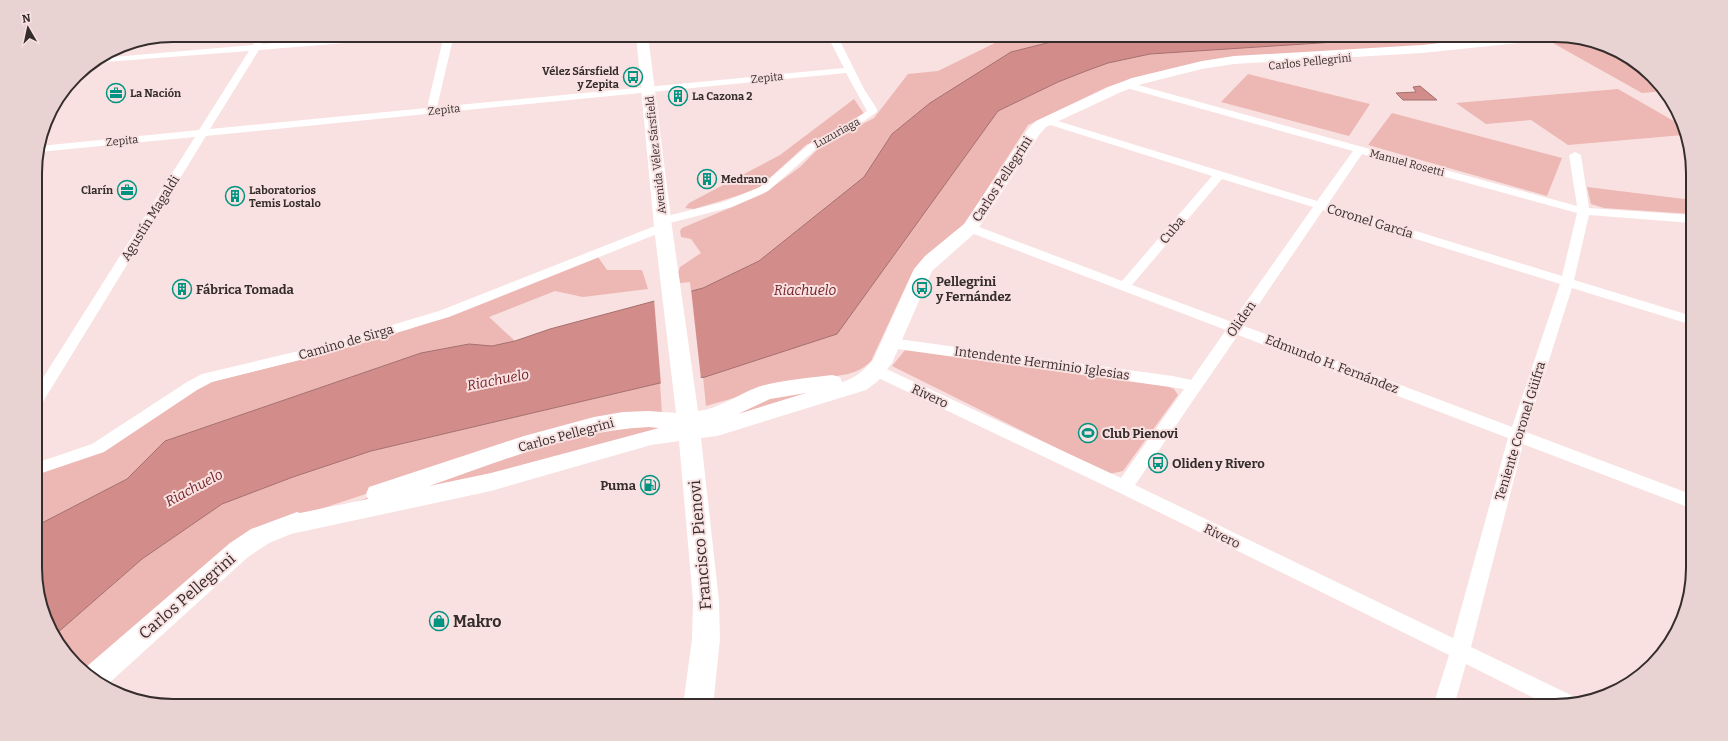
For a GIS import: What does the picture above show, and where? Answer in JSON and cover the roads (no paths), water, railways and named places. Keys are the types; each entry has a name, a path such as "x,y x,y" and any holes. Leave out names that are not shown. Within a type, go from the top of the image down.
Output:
{"street":[{"name":"Agustín Magaldi","path":"42,391 259,42"},
{"path":"108,60 319,42"},
{"path":"431,112 447,42"},
{"name":"Avenida Vélez Sársfield","path":"643,42 683,385"},
{"name":"Luzuriaga","path":"663,224 719,207 764,189 812,147 840,133 870,114 872,109 849,70 835,42"},
{"name":"Carlos Pellegrini","path":"97,675 239,550 260,536 284,526 545,438 577,429 623,420 717,428 776,399 858,385 866,381 882,363 923,269 931,260 970,228 1032,132 1048,120 1127,85 1143,85 1285,64 1412,52 1422,49 1481,42"},
{"name":"Zepita","path":"44,148 431,112 849,70"},
{"name":"Manuel Rosetti","path":"1127,85 1584,211 1686,219"},
{"name":"Coronel García","path":"1048,120 1219,175 1686,319"},
{"name":"Oliden","path":"1124,488 1359,150"},
{"name":"Teniente Coronel Güifra","path":"1445,699 1460,652 1517,434 1567,283 1584,211 1579,188 1575,155"},
{"name":"Cuba","path":"1125,285 1219,175"},
{"name":"Camino de Sirga","path":"42,467 98,448 192,386 207,378 330,348 444,314 663,224"},
{"name":"Edmundo H. Fernández","path":"970,228 1236,327 1686,499"},
{"name":"Intendente Herminio Iglesias","path":"890,343 1165,380 1195,386"},
{"name":"Rivero","path":"875,370 1124,488 1558,699"},
{"name":"Francisco Pienovi","path":"683,385 689,426 706,601 706,639 699,699"},
{"name":"Carlos Pellegrini","path":"284,526 485,483 689,426"},
{"path":"577,429 571,437 571,445 575,451 584,456"},
{"path":"545,438 553,442 556,449 556,457 551,465"}],"water":[{"name":"Riachuelo","path":"1051,42 1335,42 1150,54 1108,63 1058,82 998,111 837,334 705,377 660,383 371,451 293,477 222,504 142,559 59,631 46,602 43,585 42,523 127,479 165,441 421,353 469,344 492,346 515,341 550,329 703,288 759,261 864,177 892,134 930,103 1011,52"},
{"path":"1420,86 1437,100 1403,100 1396,93 1416,92 1413,87"}],"place":[{"name":"Vélez Sársfield y Zepita","path":"633,77"},
{"name":"La Nación","path":"116,93"},
{"name":"La Cazona 2","path":"678,96"},
{"name":"Medrano","path":"707,179"},
{"name":"Clarín","path":"127,190"},
{"name":"Laboratorios Temis Lostalo","path":"235,196"},
{"name":"Pellegrini y Fernández","path":"922,288"},
{"name":"Fábrica Tomada","path":"182,289"},
{"name":"Club Pienovi","path":"1088,433"},
{"name":"Oliden y Rivero","path":"1158,463"},
{"name":"Puma","path":"650,485"},
{"name":"Makro","path":"439,621"}]}
